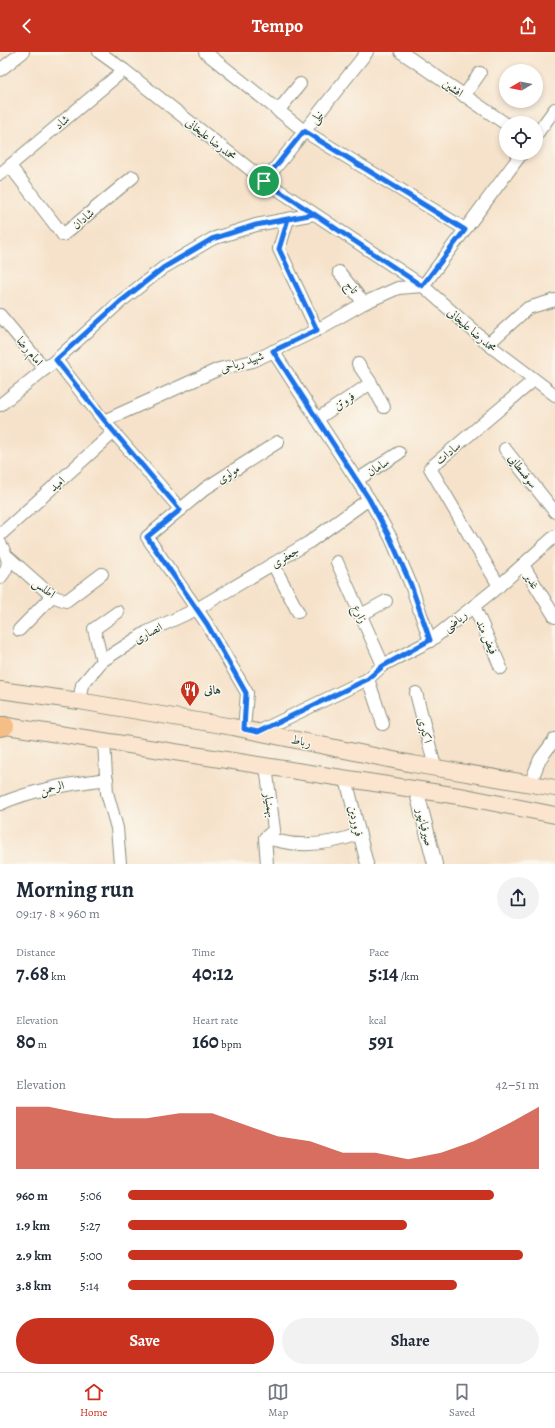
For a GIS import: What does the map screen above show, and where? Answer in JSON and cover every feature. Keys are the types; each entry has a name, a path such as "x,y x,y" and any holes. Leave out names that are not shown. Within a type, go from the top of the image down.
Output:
{"main road":[{"name":"رباط","path":"0,690 79,701 251,731 413,764 555,788"},
{"path":"2,726 465,797 555,815"},
{"path":"413,764 416,790"}],"street":[{"path":"0,70 23,52"},
{"name":"محمدرضا علیخانی","path":"99,52 124,70 264,181 422,286 488,344 555,395"},
{"path":"205,52 304,131 465,230"},
{"name":"نیلی","path":"264,181 367,52"},
{"name":"افشین","path":"401,52 499,119"},
{"name":"شاد","path":"0,174 124,70"},
{"path":"464,96 480,74"},
{"path":"278,111 300,84"},
{"path":"543,125 555,109"},
{"path":"422,286 517,160"},
{"name":"شادان","path":"10,166 63,235 133,177"},
{"path":"0,405 56,360 120,302 163,268 212,239 256,225 314,214"},
{"path":"288,219 279,249 317,330"},
{"name":"تاج","path":"339,272 364,302"},
{"name":"شهید ریاحی","path":"104,420 219,369 253,361 317,330 364,302 398,288 422,286"},
{"path":"488,344 528,308 555,300"},
{"name":"امام رضا","path":"0,315 45,369"},
{"path":"273,351 369,499 390,538 411,585 430,640"},
{"path":"56,360 104,420 180,510"},
{"path":"358,364 371,383 384,407"},
{"name":"سادات","path":"499,586 430,468 534,380"},
{"name":"فروتن","path":"317,419 371,383"},
{"name":"امید","path":"0,535 114,432"},
{"name":"مولوی","path":"251,731 246,693 207,624 147,537 206,488 278,442"},
{"name":"سوفسطایی","path":"505,449 555,512"},
{"name":"سامان","path":"357,480 399,453"},
{"name":"جعفری","path":"197,609 308,543 369,499"},
{"name":"ریاضی","path":"251,731 368,679 383,666 430,640 499,586 555,536"},
{"name":"اطلس","path":"0,543 8,557 52,596 66,601 102,574"},
{"path":"0,578 6,570 8,557"},
{"name":"زارع","path":"337,562 383,666"},
{"path":"273,564 298,612"},
{"name":"غدیر","path":"523,565 555,617"},
{"path":"19,630 52,596"},
{"path":"361,615 386,601"},
{"name":"فیض مند","path":"474,606 501,668"},
{"name":"انصاری","path":"79,701 82,685 102,661 147,632 197,609"},
{"path":"102,661 94,629 118,612"},
{"path":"368,679 383,724"},
{"name":"اکبری","path":"416,693 435,767"},
{"path":"530,784 540,759 555,739"},
{"path":"104,741 107,793 117,828 120,864"},
{"name":"بهمنیار","path":"265,838 274,830 266,766"},
{"name":"فروردین","path":"346,778 367,864"},
{"name":"الرحمن","path":"0,804 10,799 62,785 107,779"},
{"name":"صیرفیانپور","path":"416,790 435,864"},
{"path":"267,864 265,838 298,844 319,844 339,841 359,834"}],"place":[{"name":"هانی","path":"190,707"}],"route":[{"path":"264,181 304,131 465,230 422,286 314,214 256,225 212,239 163,268 120,302 56,360 104,420 180,510 147,537 207,624 246,693 244,729 258,732 368,679 383,666 430,640 411,585 390,538 369,499 273,351 317,330 279,249 288,219 314,214 264,181"}]}
